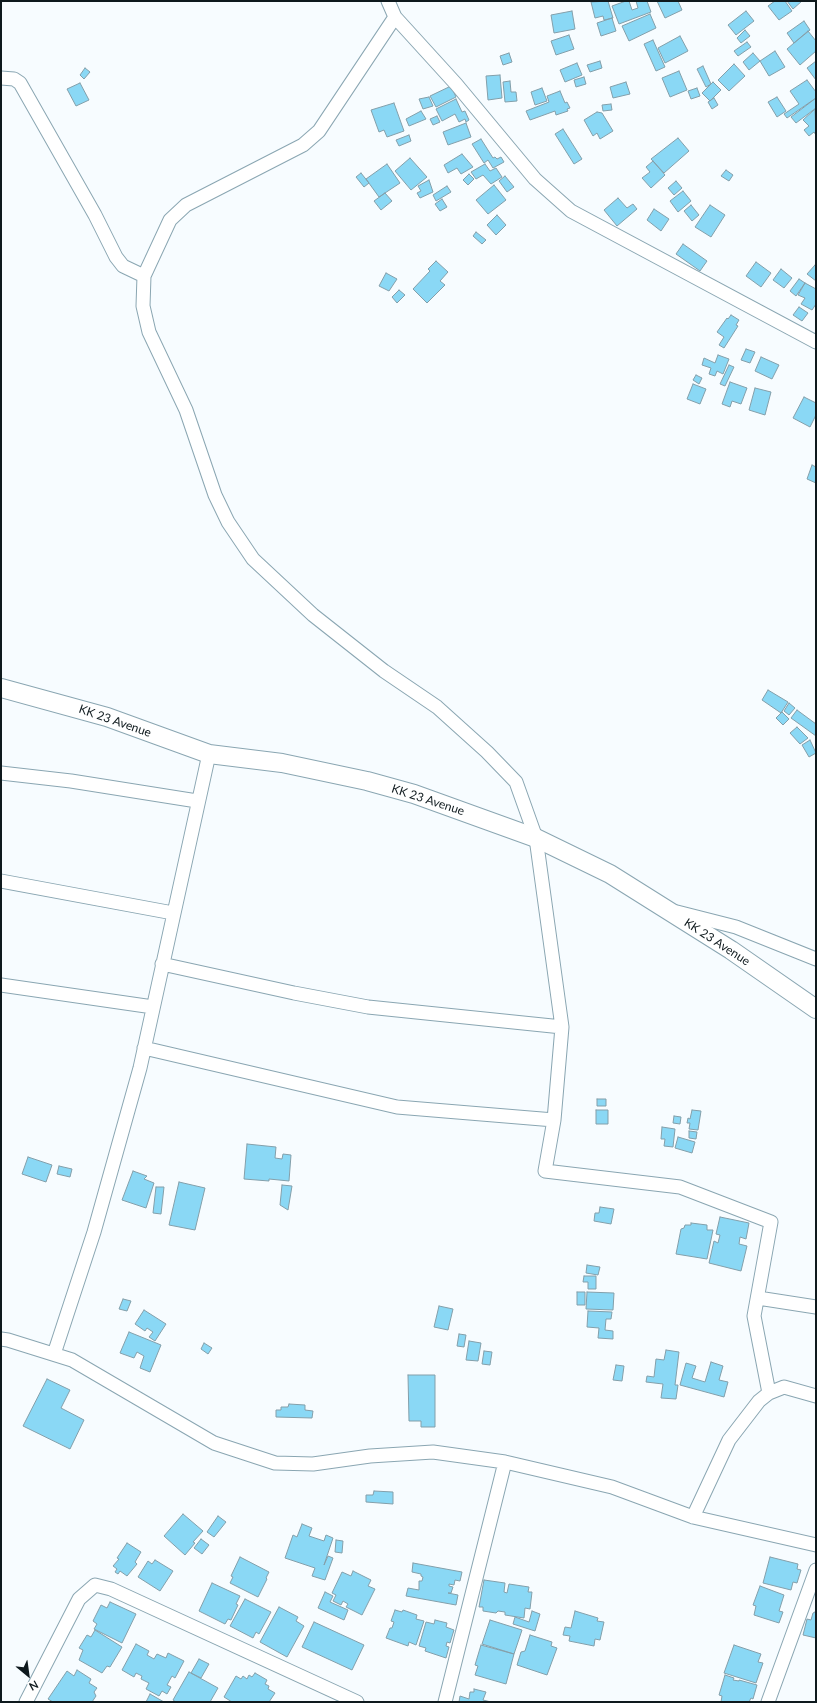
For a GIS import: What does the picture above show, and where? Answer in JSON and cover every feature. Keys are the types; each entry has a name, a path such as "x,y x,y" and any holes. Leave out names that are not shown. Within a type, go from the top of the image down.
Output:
{"main road":[{"name":"KK 23 Avenue","path":"1,688 107,717 209,754 282,763 367,781 414,794 536,838 610,874 731,950 816,1009"}],"street":[{"path":"388,1 395,17 456,84 536,179 571,211 816,342"},
{"path":"395,17 320,131 303,145 186,205 170,220 144,276 143,306 149,332 186,410 215,495 228,522 253,559 313,615 384,671 437,707 487,752 516,782 536,838 562,1027 554,1120 544,1171 680,1187 771,1222 754,1316 769,1393"},
{"path":"1,78 14,80 20,83 95,215 116,257 123,266 144,276"},
{"path":"54,1354 94,1232 144,1048 197,801 209,754"},
{"path":"1,773 71,781 197,801"},
{"path":"1,881 173,913"},
{"path":"664,908 736,927 816,959"},
{"path":"162,964 294,993 368,1007 562,1027"},
{"path":"1,985 153,1008"},
{"path":"144,1048 397,1107 554,1120"},
{"path":"758,1298 816,1308"},
{"path":"1,1339 72,1360 214,1443 275,1463 313,1464 370,1456 433,1452 505,1462 612,1487 693,1517 816,1545"},
{"path":"693,1517 729,1440 759,1401 769,1393 784,1387 816,1396"},
{"path":"445,1702 505,1462"},
{"path":"768,1702 816,1570"},
{"path":"26,1702 79,1599 95,1585 111,1589 357,1702"}],"building":[{"path":"608,1 613,18 604,20 603,16 595,18 591,2"},
{"path":"629,1 632,10 638,8 636,1 647,1 651,12 619,24 612,6"},
{"path":"657,1 678,1 682,10 665,18"},
{"path":"775,1 785,1 792,11 779,20 768,6"},
{"path":"787,1 802,1 793,9"},
{"path":"572,11 575,29 554,33 551,15"},
{"path":"746,11 754,21 736,35 728,25"},
{"path":"650,14 656,28 629,41 622,26"},
{"path":"612,18 616,31 601,36 597,23"},
{"path":"804,21 810,30 794,43 787,33"},
{"path":"745,30 750,36 741,43 737,38"},
{"path":"808,31 816,41 816,51 800,65 787,49"},
{"path":"569,35 574,49 556,55 551,41"},
{"path":"680,36 688,51 665,63 658,48"},
{"path":"653,40 665,67 656,71 644,44"},
{"path":"747,42 751,47 738,56 734,51"},
{"path":"775,51 785,67 769,76 760,61"},
{"path":"509,53 512,62 503,65 500,56"},
{"path":"753,53 760,61 749,70 743,62"},
{"path":"600,61 602,68 590,72 587,65"},
{"path":"816,61 816,80 807,68"},
{"path":"577,63 582,75 565,82 560,70"},
{"path":"734,64 745,76 729,91 718,80"},
{"path":"703,66 711,84 706,87 697,69"},
{"path":"85,68 90,72 84,79 80,75"},
{"path":"679,71 687,90 670,97 662,78"},
{"path":"500,75 502,98 488,100 486,76"},
{"path":"584,77 586,84 576,87 574,80"},
{"path":"807,80 816,92 816,98 787,118 784,114 799,104 790,91"},
{"path":"510,81 511,92 516,92 517,101 505,102 503,82"},
{"path":"626,82 630,94 613,98 610,87"},
{"path":"713,82 721,90 710,101 702,93"},
{"path":"80,83 89,100 76,106 67,89"},
{"path":"451,86 456,97 436,107 430,96"},
{"path":"542,88 547,101 535,105 531,92"},
{"path":"697,88 700,96 691,99 688,91"},
{"path":"560,91 565,103 567,102 570,108 567,109 568,111 556,115 555,111 530,120 526,111 549,102 547,96"},
{"path":"429,97 433,106 423,109 419,99"},
{"path":"777,97 786,111 777,117 768,102"},
{"path":"714,98 718,105 712,109 708,102"},
{"path":"816,98 816,108 796,123 791,117"},
{"path":"456,99 462,112 465,111 469,120 466,122 465,119 459,122 455,114 442,121 436,109"},
{"path":"394,103 404,131 387,137 384,130 379,132 371,110"},
{"path":"611,104 612,110 603,111 602,105"},
{"path":"815,109 816,135 814,132 809,136 804,130 809,126 803,120"},
{"path":"421,111 426,119 409,126 406,119"},
{"path":"597,112 602,113 613,131 600,139 597,133 593,136 584,120"},
{"path":"437,116 440,122 433,125 430,119"},
{"path":"466,123 471,137 448,145 443,132"},
{"path":"563,129 582,159 574,164 555,134"},
{"path":"409,135 411,141 399,146 396,140"},
{"path":"678,138 689,151 664,173 651,159"},
{"path":"481,139 493,158 495,157 497,159 501,157 504,162 493,168 488,160 484,163 472,144"},
{"path":"462,154 473,167 461,174 457,168 448,173 444,165"},
{"path":"410,158 427,177 411,190 395,171"},
{"path":"653,161 665,175 651,188 642,178 650,172 646,167"},
{"path":"387,164 400,183 379,197 366,179"},
{"path":"485,164 490,171 496,168 502,177 491,184 483,175 476,179 471,172"},
{"path":"726,170 733,175 729,181 721,176"},
{"path":"361,173 369,183 364,187 356,177"},
{"path":"469,174 474,179 468,185 463,180"},
{"path":"505,176 514,187 507,192 499,181"},
{"path":"429,180 433,192 420,198 417,193 421,191 418,186"},
{"path":"676,181 682,188 674,195 668,188"},
{"path":"494,185 506,200 488,214 476,200"},
{"path":"447,186 451,192 436,201 433,195"},
{"path":"683,191 691,201 678,212 670,201"},
{"path":"385,193 392,201 381,210 374,201"},
{"path":"618,198 627,208 633,204 637,209 617,226 604,210"},
{"path":"442,199 447,207 440,211 435,204"},
{"path":"691,205 699,215 692,221 684,211"},
{"path":"710,205 725,215 711,237 695,227"},
{"path":"654,209 669,219 661,231 647,220"},
{"path":"497,215 506,225 496,235 487,225"},
{"path":"476,232 486,240 482,244 473,236"},
{"path":"683,244 707,261 700,271 676,254"},
{"path":"436,261 448,272 440,281 445,285 427,303 413,289 430,271 428,269"},
{"path":"756,262 771,273 761,287 746,276"},
{"path":"816,265 816,281 807,274"},
{"path":"781,269 792,278 784,288 773,280"},
{"path":"386,273 397,279 389,291 379,286"},
{"path":"799,279 805,283 796,296 790,291"},
{"path":"805,283 816,289 816,304 812,310 801,304 805,298 798,295"},
{"path":"399,290 405,295 397,303 392,297"},
{"path":"799,307 808,313 802,321 793,315"},
{"path":"731,315 739,320 736,325 738,326 724,348 719,345 724,337 717,332"},
{"path":"746,349 755,352 750,363 741,360"},
{"path":"718,355 729,359 723,374 717,371 715,376 709,374 711,368 702,365 704,358 715,363"},
{"path":"761,357 779,365 772,379 755,371"},
{"path":"729,365 734,367 725,386 720,384"},
{"path":"696,375 702,378 699,384 693,380"},
{"path":"730,382 747,388 741,404 732,401 730,407 722,404"},
{"path":"693,384 706,389 700,404 687,399"},
{"path":"755,388 771,392 765,415 749,410"},
{"path":"804,397 816,403 816,415 810,427 793,418"},
{"path":"812,465 816,467 816,483 807,479"},
{"path":"768,690 788,702 781,713 762,700"},
{"path":"789,703 795,708 789,715 784,711"},
{"path":"797,710 816,724 816,736 791,718"},
{"path":"782,712 789,719 783,725 776,718"},
{"path":"797,727 808,738 800,744 790,733"},
{"path":"810,740 816,753 809,757 802,745"},
{"path":"597,1099 606,1099 606,1106 597,1106"},
{"path":"596,1110 608,1110 608,1124 596,1124"},
{"path":"692,1110 701,1111 698,1130 689,1129 690,1123 687,1123 688,1118 690,1119"},
{"path":"674,1116 681,1117 680,1124 673,1123"},
{"path":"662,1127 675,1129 673,1147 664,1146 665,1139 661,1139"},
{"path":"689,1131 697,1132 696,1139 689,1138"},
{"path":"678,1137 695,1142 692,1153 675,1148"},
{"path":"247,1144 276,1147 275,1158 282,1159 283,1154 291,1155 289,1181 244,1179"},
{"path":"28,1157 52,1165 46,1182 22,1174"},
{"path":"59,1166 72,1169 70,1177 57,1174"},
{"path":"133,1171 147,1176 144,1179 154,1183 146,1208 122,1200"},
{"path":"179,1182 205,1188 195,1230 169,1225"},
{"path":"282,1185 292,1186 288,1210 280,1205"},
{"path":"156,1187 164,1187 161,1214 153,1213"},
{"path":"600,1207 614,1209 611,1224 594,1221 595,1213 599,1213"},
{"path":"720,1217 749,1223 746,1239 740,1237 739,1244 747,1246 741,1271 709,1263 714,1241 718,1243 720,1235 716,1234"},
{"path":"691,1223 707,1225 707,1230 713,1230 707,1259 676,1254 681,1229 684,1228 685,1225 691,1225"},
{"path":"587,1265 600,1267 598,1275 586,1273"},
{"path":"584,1276 596,1276 596,1289 588,1289 588,1282 583,1282"},
{"path":"577,1292 585,1292 585,1305 577,1305"},
{"path":"587,1292 614,1293 613,1310 586,1309"},
{"path":"123,1299 131,1301 127,1311 119,1309"},
{"path":"439,1306 453,1309 448,1330 434,1327"},
{"path":"144,1310 166,1324 155,1341 149,1337 153,1332 147,1328 145,1331 135,1324"},
{"path":"588,1311 612,1312 611,1319 606,1319 605,1330 613,1331 613,1339 598,1338 599,1328 587,1327"},
{"path":"129,1332 161,1345 150,1372 140,1368 144,1356 137,1352 134,1358 120,1353"},
{"path":"459,1334 466,1335 464,1347 457,1346"},
{"path":"469,1341 481,1343 478,1361 466,1360"},
{"path":"204,1343 212,1348 208,1354 201,1349"},
{"path":"666,1350 679,1352 675,1385 678,1385 676,1399 661,1398 663,1384 646,1382 647,1376 654,1377 656,1359 664,1360"},
{"path":"484,1351 492,1352 490,1365 482,1364"},
{"path":"711,1362 723,1366 719,1380 728,1382 724,1397 680,1385 686,1363 696,1366 692,1378 705,1382"},
{"path":"616,1365 624,1366 622,1381 613,1380"},
{"path":"408,1375 435,1375 435,1427 421,1427 421,1421 409,1421"},
{"path":"47,1379 70,1390 61,1408 84,1420 70,1449 23,1426"},
{"path":"289,1404 305,1405 305,1410 313,1411 312,1418 276,1417 276,1410 281,1410 281,1407 288,1407"},
{"path":"374,1491 393,1492 393,1504 366,1502 366,1495 373,1495"},
{"path":"183,1514 203,1531 193,1542 195,1543 185,1555 164,1536"},
{"path":"218,1516 226,1522 214,1537 207,1532"},
{"path":"302,1524 312,1528 309,1536 324,1541 326,1535 333,1538 324,1565 328,1556 333,1558 325,1580 312,1576 315,1568 285,1558 293,1535 297,1537"},
{"path":"201,1539 209,1545 202,1554 194,1548"},
{"path":"336,1540 343,1541 342,1553 335,1552"},
{"path":"127,1543 141,1552 135,1562 137,1564 127,1576 120,1571 118,1574 115,1572 117,1569 113,1566 119,1559 117,1558"},
{"path":"240,1557 269,1572 258,1597 230,1583 233,1577 231,1576"},
{"path":"770,1557 798,1564 797,1569 801,1570 797,1583 793,1582 791,1590 763,1583"},
{"path":"155,1560 173,1571 160,1591 138,1577 148,1561 152,1564"},
{"path":"413,1563 462,1572 460,1581 455,1580 454,1585 449,1584 449,1586 453,1587 451,1593 448,1593 458,1595 456,1605 406,1596 408,1588 419,1590 419,1581 422,1581 423,1577 421,1574 412,1572"},
{"path":"353,1571 371,1580 368,1586 375,1589 362,1615 346,1607 348,1604 343,1601 341,1605 333,1601 336,1595 332,1593 342,1572 351,1576"},
{"path":"484,1580 505,1583 504,1592 507,1593 509,1584 529,1587 528,1592 532,1592 530,1609 525,1608 524,1618 505,1615 505,1612 498,1611 496,1613 483,1611 483,1607 479,1607"},
{"path":"212,1583 240,1596 236,1604 238,1605 231,1620 228,1619 225,1624 199,1611"},
{"path":"760,1586 784,1595 779,1611 783,1612 779,1623 754,1615 756,1606 753,1605"},
{"path":"325,1592 333,1596 330,1602 348,1610 344,1620 318,1608"},
{"path":"245,1599 271,1612 259,1634 256,1632 253,1638 230,1626"},
{"path":"110,1602 136,1614 122,1643 94,1629 97,1624 93,1621 101,1605 107,1608"},
{"path":"279,1607 298,1617 296,1621 304,1626 287,1657 260,1642"},
{"path":"395,1610 402,1612 403,1610 417,1615 416,1619 424,1621 416,1645 409,1642 408,1646 386,1638 394,1622 391,1621"},
{"path":"532,1611 540,1614 535,1631 513,1624 515,1617 529,1622"},
{"path":"575,1611 598,1618 597,1621 604,1622 600,1640 595,1639 594,1646 569,1641 570,1636 563,1635 565,1627 571,1628"},
{"path":"815,1612 816,1638 803,1635 807,1619 811,1620 813,1613"},
{"path":"435,1620 447,1623 446,1627 454,1630 450,1643 447,1642 446,1646 449,1647 446,1658 425,1651 426,1648 419,1646 426,1622 434,1624"},
{"path":"490,1620 522,1630 514,1654 482,1644"},
{"path":"314,1622 364,1645 352,1670 302,1647"},
{"path":"95,1630 122,1647 110,1667 107,1666 102,1673 79,1660 83,1650 79,1648 87,1635 91,1637"},
{"path":"530,1635 552,1642 551,1646 557,1648 547,1675 517,1665 521,1652 525,1651"},
{"path":"136,1644 149,1651 147,1655 154,1659 157,1654 166,1658 168,1653 184,1661 175,1678 172,1676 167,1685 171,1687 167,1694 162,1691 159,1696 146,1689 149,1683 141,1679 142,1676 136,1673 134,1677 122,1670"},
{"path":"481,1645 514,1654 506,1684 475,1675 478,1666 475,1665"},
{"path":"734,1645 761,1654 758,1662 763,1663 756,1683 724,1673"},
{"path":"199,1659 209,1664 201,1678 191,1673"},
{"path":"77,1670 91,1679 89,1683 97,1688 94,1692 96,1696 92,1702 53,1702 48,1699 67,1671 74,1676"},
{"path":"189,1672 218,1688 210,1702 176,1702 173,1700"},
{"path":"255,1673 267,1680 265,1684 269,1686 268,1689 275,1693 269,1702 232,1702 224,1697 236,1676 241,1679 243,1676 247,1679 249,1675 252,1677"},
{"path":"725,1675 734,1678 733,1680 739,1680 757,1685 753,1699 751,1698 749,1702 721,1702 722,1696 719,1695"},
{"path":"474,1689 486,1692 483,1700 491,1702 459,1702 460,1696 469,1699 470,1692 474,1692"},
{"path":"150,1694 164,1702 146,1702"}]}
